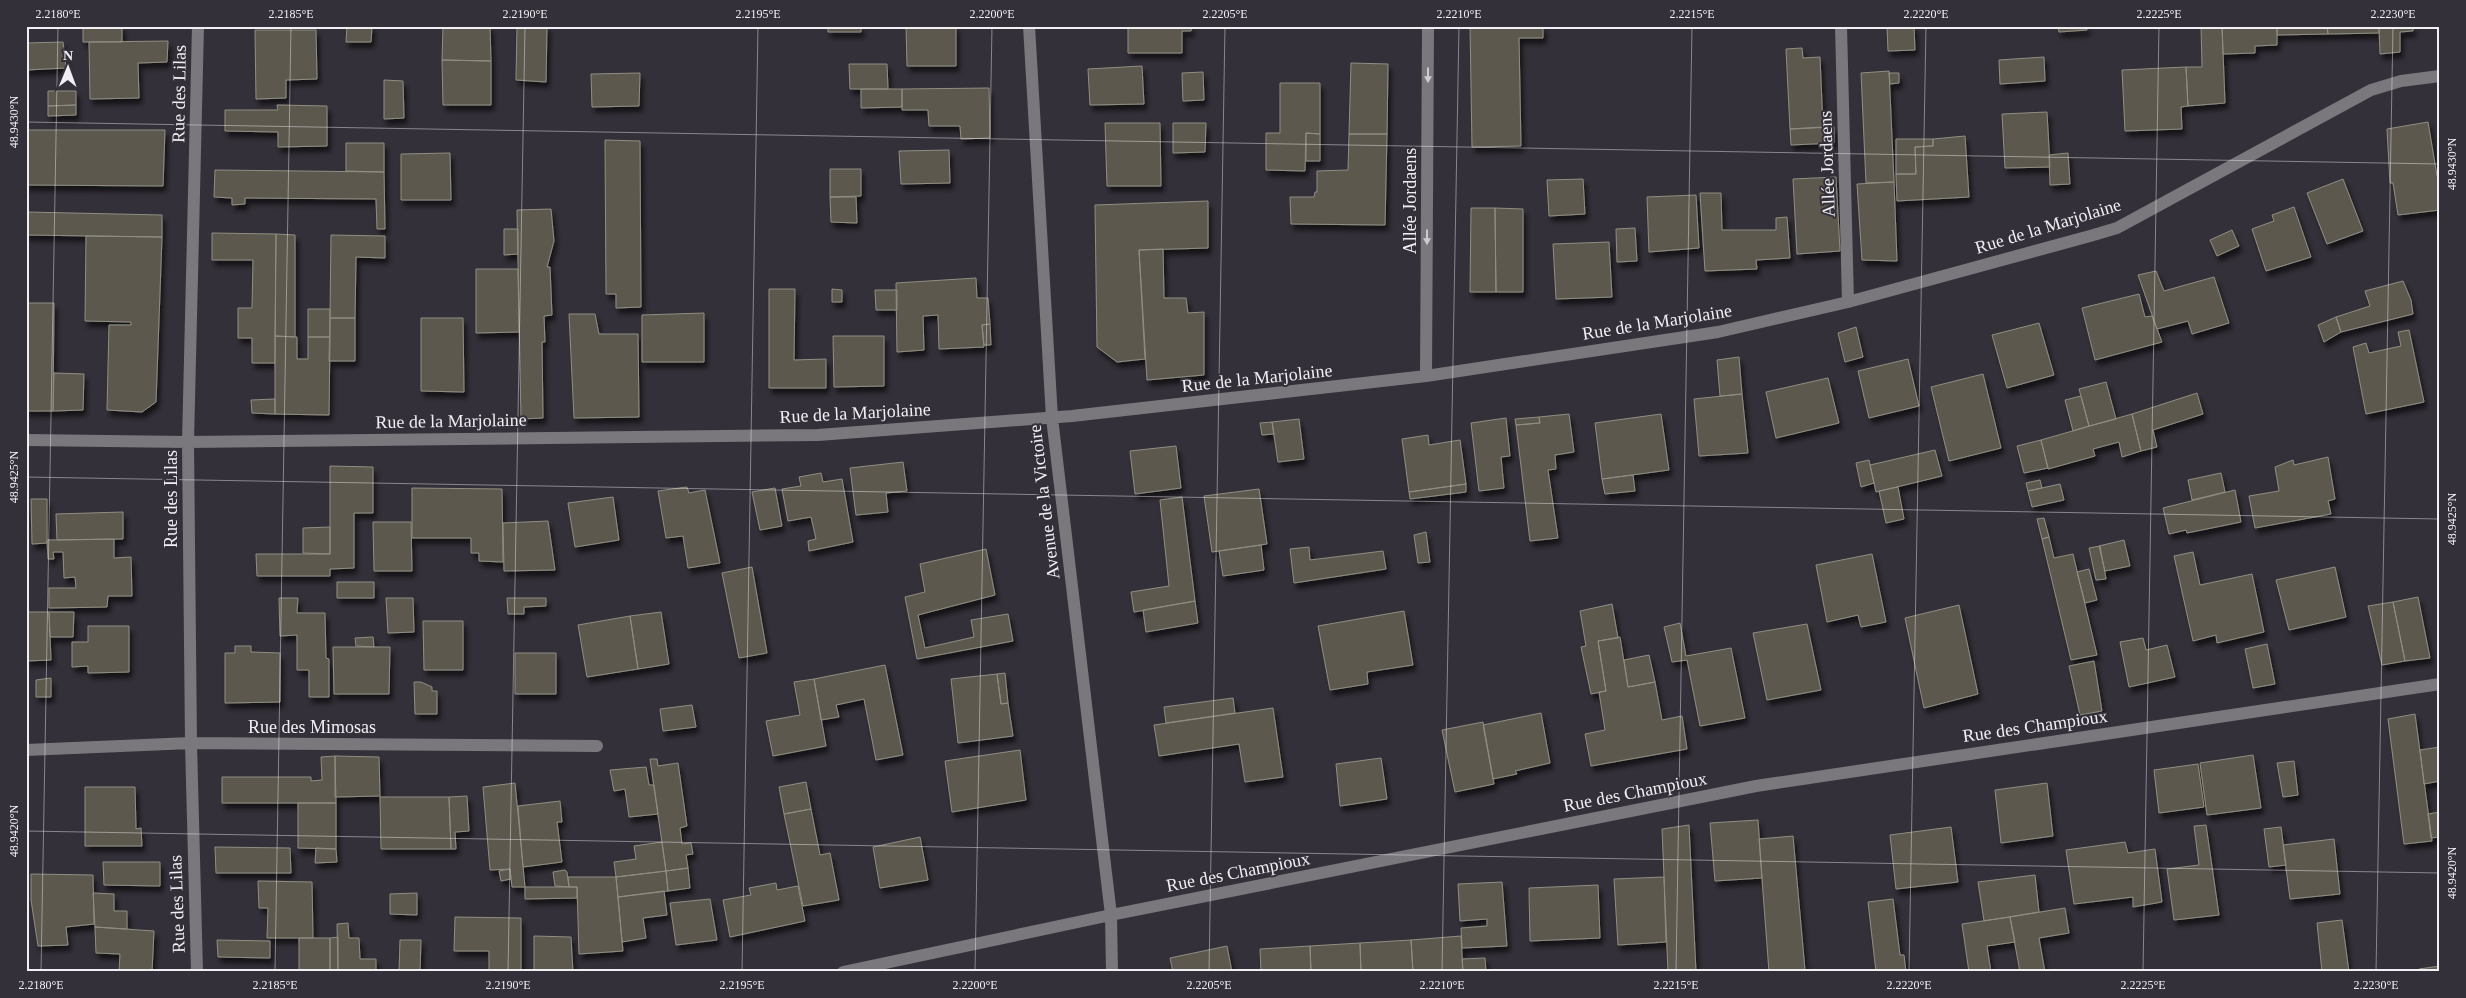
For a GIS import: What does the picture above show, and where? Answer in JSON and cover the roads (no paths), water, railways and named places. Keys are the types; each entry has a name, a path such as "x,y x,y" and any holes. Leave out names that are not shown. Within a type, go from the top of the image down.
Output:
{"street":[{"name":"Rue des Lilas","path":"197,972 190,743 188,442 198,26"},
{"name":"Avenue de la Victoire","path":"1029,26 1052,418 1111,915 1112,972"},
{"name":"Allée Jordaens","path":"1426,376 1428,26"},
{"name":"Allée Jordaens","path":"1840,26 1848,302"},
{"name":"Rue de la Marjolaine","path":"26,440 188,442 818,434 1052,418 1426,376 1718,332 1848,302 2117,228 2371,90 2401,81 2440,76"},
{"name":"Rue des Champioux","path":"843,972 1111,915 1756,786 2440,684"},
{"name":"Rue des Mimosas","path":"26,750 190,743 597,746"}]}
